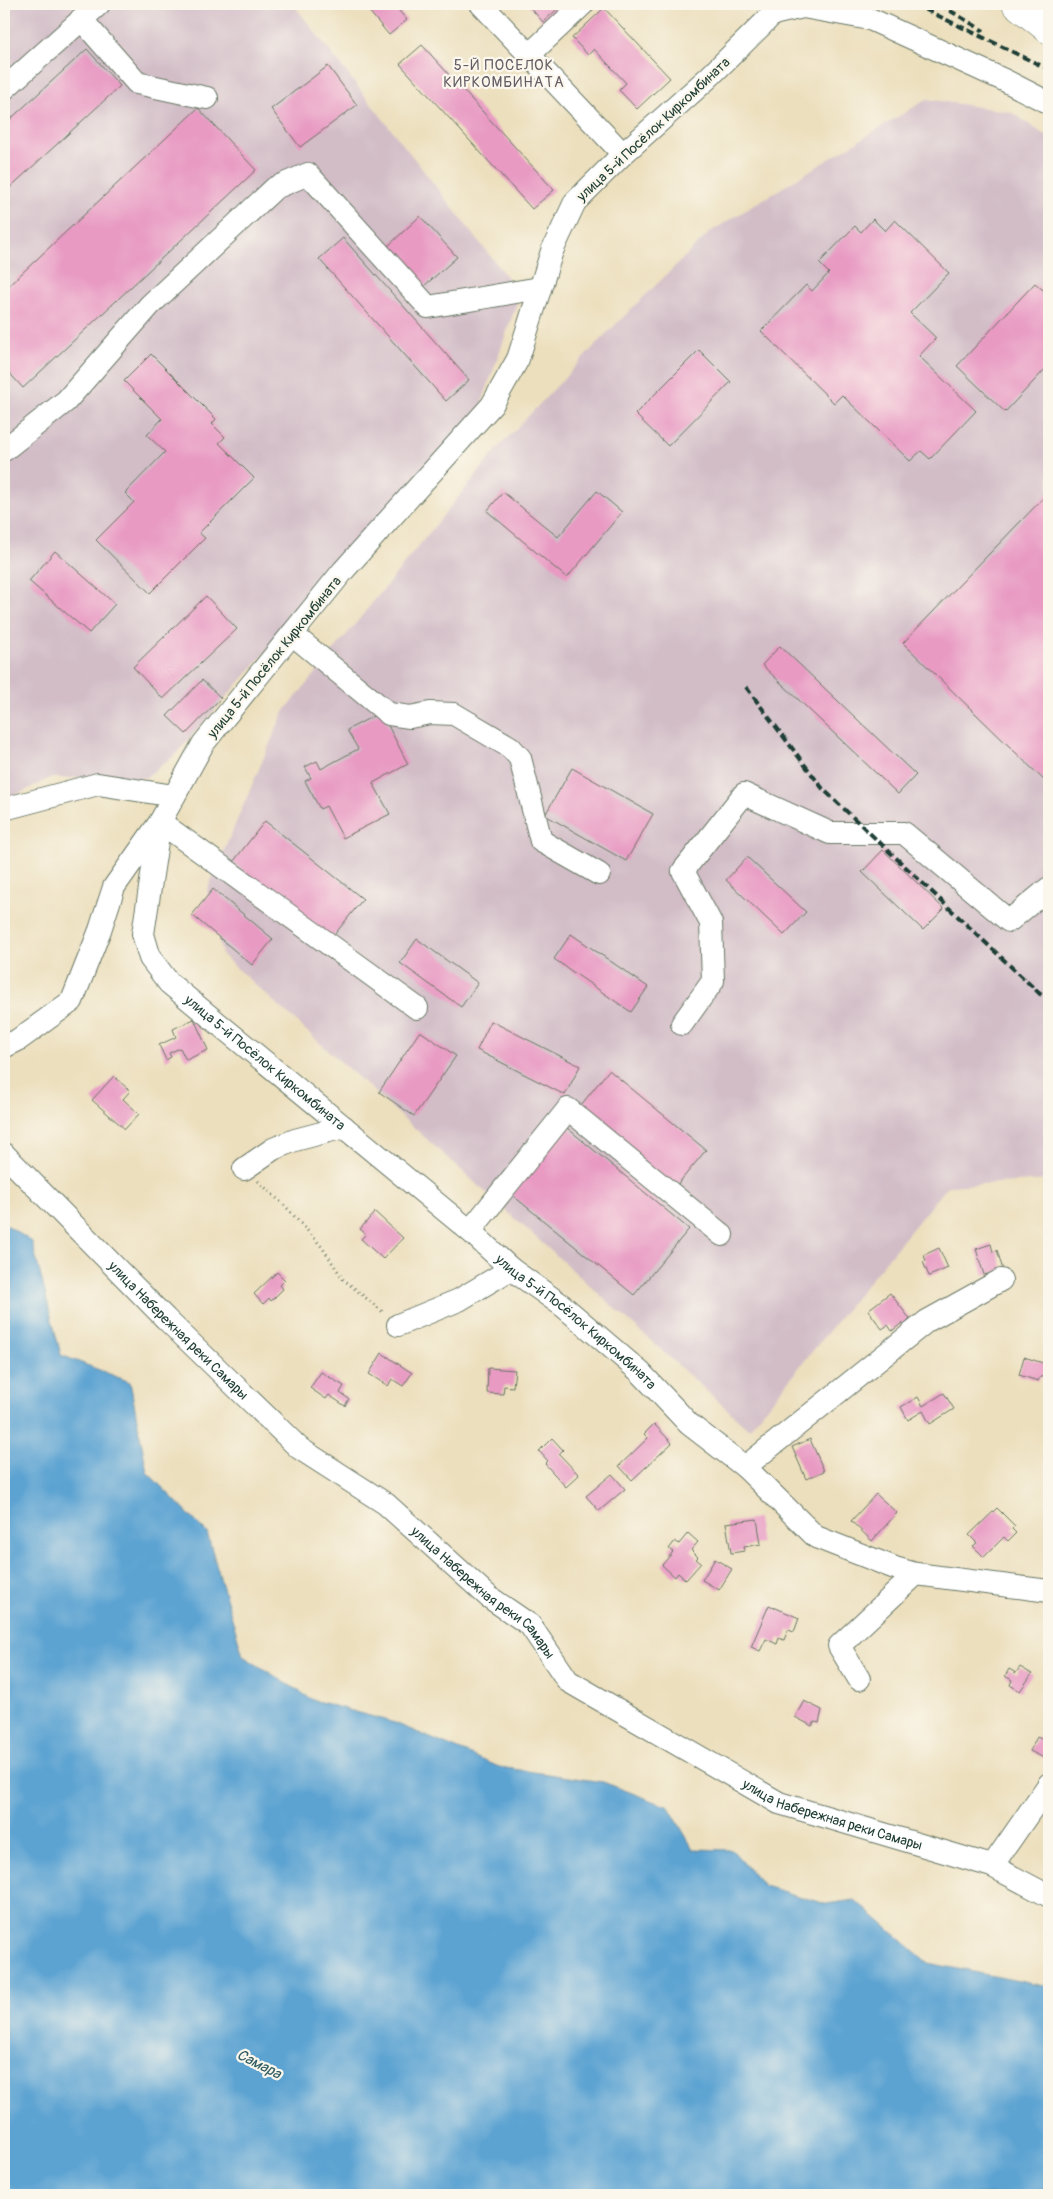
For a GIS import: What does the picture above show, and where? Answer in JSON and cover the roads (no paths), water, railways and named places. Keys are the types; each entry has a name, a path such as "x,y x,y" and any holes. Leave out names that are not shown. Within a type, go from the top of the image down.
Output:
{"main road":[{"path":"1016,4 1049,30"}],"street":[{"path":"4,89 99,4"},
{"path":"481,4 623,154"},
{"path":"529,55 583,4"},
{"name":"улица 5-й Посёлок Киркомбината","path":"1048,1588 916,1574 894,1568 816,1537 745,1468 689,1424 640,1372 563,1306 511,1269 470,1231 169,983 150,958 143,934 160,822 203,744 343,571 492,404 518,359 552,251 575,202 623,154 708,78 773,14 801,6 870,20 1006,81 1049,103"},
{"path":"82,19 137,83 207,98"},
{"path":"4,450 66,401 150,305 275,188 308,174 428,307 540,288"},
{"path":"292,634 389,714 410,717 430,713 454,714 510,746 520,758 541,841 599,874"},
{"path":"4,809 98,784 174,796"},
{"path":"682,1024 713,981 711,923 683,871 744,794 830,833 904,833 1009,921 1049,888"},
{"path":"4,1047 18,1040 72,1001 100,930 114,887 160,822 417,1008"},
{"path":"470,1231 568,1109 722,1236"},
{"path":"244,1169 273,1149 295,1140 344,1127"},
{"name":"улица Набережная реки Самары","path":"4,1154 166,1319 299,1448 386,1504 489,1597 530,1625 568,1681 779,1803 992,1866 1049,1896"},
{"path":"398,1326 459,1300 511,1269"},
{"path":"745,1468 927,1322 1001,1280"},
{"path":"859,1679 840,1646 916,1574"},
{"path":"992,1866 1049,1784"}],"water":[{"name":"Самара","path":"4,1223 32,1242 61,1355 130,1382 147,1472 207,1533 243,1656 313,1700 395,1723 499,1767 603,1782 669,1807 693,1849 732,1850 764,1886 826,1904 855,1900 928,1963 1049,1987 1049,2195 4,2195"}],"railway":[{"path":"914,4 1044,67"},
{"path":"939,4 984,31"},
{"path":"746,687 823,789 1040,994 1049,999"}],"district":[{"name":"5-Й ПОСЕЛОК КИРКОМБИНАТА","path":"504,74"}]}
